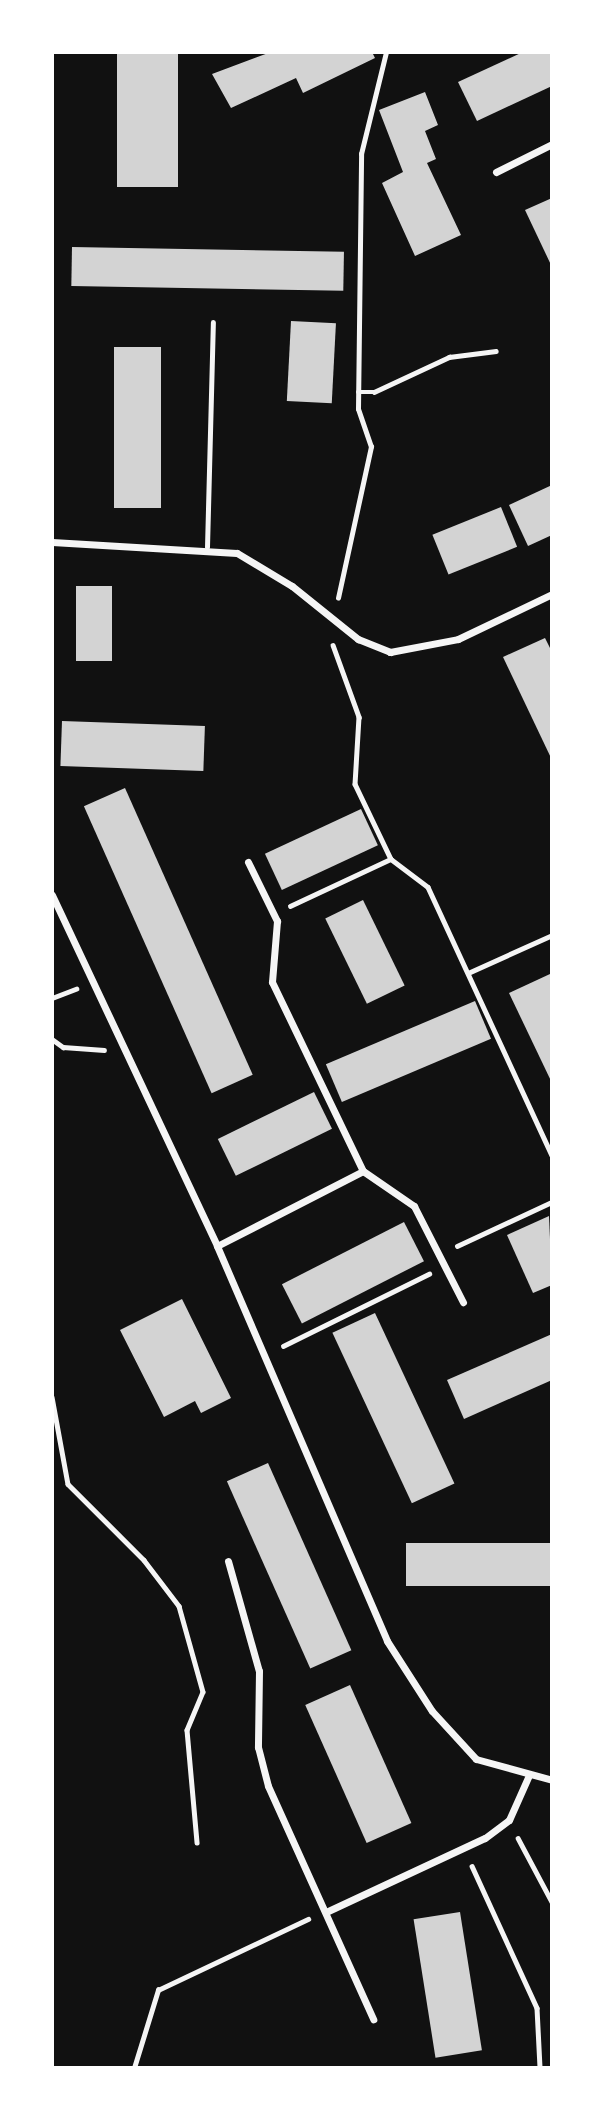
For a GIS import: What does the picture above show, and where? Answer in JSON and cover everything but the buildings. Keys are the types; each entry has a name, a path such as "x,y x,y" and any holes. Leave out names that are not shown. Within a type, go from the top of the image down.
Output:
{"street":[{"path":"496,172 551,144"},
{"path":"52,542 207,547 259,565 340,624 390,652 424,650 551,594"},
{"path":"248,862 273,914 272,982 363,1171 414,1206 463,1302"},
{"path":"52,895 217,1246 387,1641 432,1711 477,1759 551,1780"},
{"path":"217,1246 363,1171"},
{"path":"228,1561 259,1671 258,1747 268,1786 373,2019"},
{"path":"326,1912 465,1851 509,1820 529,1775"}],"lane":[{"path":"207,547 213,322"}],"path":[{"path":"330,616 344,582 371,447 358,392 361,154 386,52"},
{"path":"358,392 374,392 449,357 496,351"},
{"path":"340,624 332,649 359,716 355,784 391,859 428,887 551,1155"},
{"path":"273,914 391,859"},
{"path":"468,973 551,935"},
{"path":"52,1039 80,1051 122,1044"},
{"path":"438,1254 551,1202"},
{"path":"263,1356 444,1266"},
{"path":"52,1397 68,1484 144,1560 179,1606 203,1692 187,1730 197,1843"},
{"path":"509,1820 551,1902"},
{"path":"465,1851 537,2007 540,2067"},
{"path":"134,2067 158,1990 326,1912"}]}
